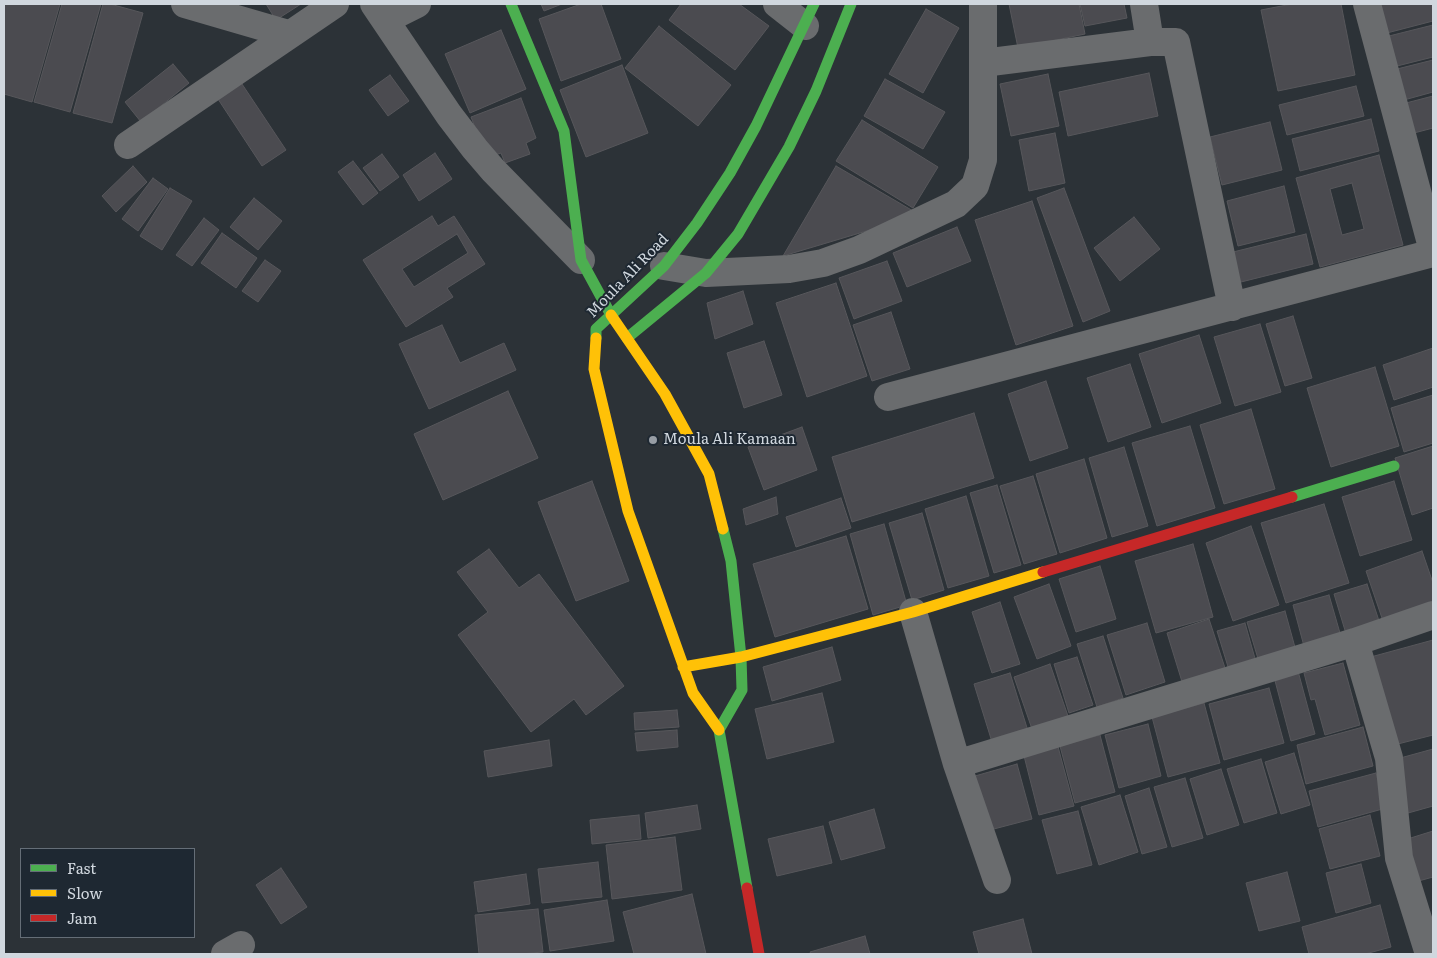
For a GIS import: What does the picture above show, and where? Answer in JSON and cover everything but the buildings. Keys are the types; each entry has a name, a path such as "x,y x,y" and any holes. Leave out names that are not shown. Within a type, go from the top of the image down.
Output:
{"main road":[{"path":"511,4 564,131 581,260 611,315 665,394 709,474 731,561 741,657 742,690 719,730 755,953"},
{"path":"626,338 706,273 738,234 789,147 816,92 850,4"},
{"name":"Moula Ali Road","path":"719,730 693,694 628,511 594,369 596,329 664,266 697,223 730,173 756,126 810,15"},
{"path":"683,667 741,657 914,612 1394,466"}],"street":[{"path":"185,4 288,34"},
{"path":"128,144 335,4"},
{"path":"416,4 380,12 449,115 475,149 581,260"},
{"path":"777,4 810,15"},
{"path":"664,266 706,273 789,269 823,263 860,250 956,204 975,186 983,160 983,4"},
{"path":"1144,4 1150,42"},
{"path":"888,397 1433,252 1367,4"},
{"path":"983,63 1150,42 1176,42 1232,306"},
{"path":"914,612 957,764 997,880"},
{"path":"957,764 1355,642 1433,615"},
{"path":"1355,642 1389,758 1399,858 1429,954"}],"traffic: fast":[{"path":"511,4 564,131 581,260 611,315"},
{"path":"596,338 596,329 664,266 697,223 730,173 756,126 814,4"},
{"path":"627,338 706,273 738,234 789,147 816,91 851,4"},
{"path":"1292,497 1394,466"},
{"path":"723,529 731,561 741,657 742,690 719,730 747,888"}],"traffic: slow":[{"path":"611,315 665,394 709,474 723,529"},
{"path":"596,338 594,369 628,511 693,693 719,730"},
{"path":"683,667 741,657 913,612 1043,572"}],"traffic: jam":[{"path":"1043,572 1292,497"},
{"path":"747,888 759,954"}],"place":[{"name":"Moula Ali Kamaan","path":"653,440"}]}
